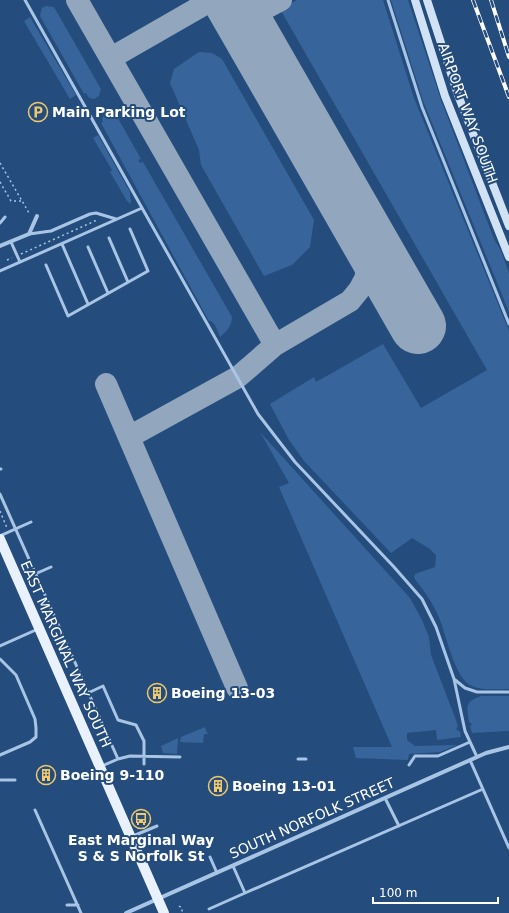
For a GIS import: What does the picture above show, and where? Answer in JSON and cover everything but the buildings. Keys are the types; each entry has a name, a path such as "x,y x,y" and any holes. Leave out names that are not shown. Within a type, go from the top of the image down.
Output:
{"main road":[{"name":"AIRPORT WAY SOUTH","path":"415,0 445,96 509,257"},
{"name":"AIRPORT WAY SOUTH","path":"427,0 458,95 509,226"},
{"name":"EAST MARGINAL WAY SOUTH","path":"0,537 132,836 164,913"}],"street":[{"path":"0,246 29,234 37,216"},
{"name":"SOUTH NORFOLK STREET","path":"126,913 486,753 509,747"}],"lane":[{"path":"25,0 258,414 295,462 394,567 422,600 436,627 454,680 465,730 477,757"},
{"path":"388,0 422,107 509,324"},
{"path":"0,271 142,208"},
{"path":"29,234 51,231 90,214 96,213 117,220"},
{"path":"0,223 5,217"},
{"path":"46,265 68,316 148,271 130,229"},
{"path":"109,238 128,282"},
{"path":"11,242 20,262"},
{"path":"62,244 88,304"},
{"path":"88,247 108,293"},
{"path":"0,494 118,759"},
{"path":"0,537 31,522"},
{"path":"35,574 51,567"},
{"path":"0,646 40,628"},
{"path":"0,659 16,675 35,719 36,728 36,736 30,742 0,755"},
{"path":"454,680 465,688 477,692 509,692"},
{"path":"88,693 103,686 118,720 136,725 144,741 144,764"},
{"path":"409,765 414,756 438,756 470,742"},
{"path":"100,766 130,756 180,757"},
{"path":"298,759 306,759"},
{"path":"470,760 509,848"},
{"path":"0,780 15,780"},
{"path":"209,909 483,789"},
{"path":"386,798 399,826"},
{"path":"35,810 81,913"},
{"path":"132,836 157,826"},
{"path":"210,857 217,873"},
{"path":"233,866 245,893"},
{"path":"67,905 78,905"}],"path":[{"path":"0,162 29,213 37,216"},
{"path":"0,182 11,201 22,201"},
{"path":"7,260 95,222 96,213"},
{"path":"0,511 9,532"},
{"path":"179,906 182,908 182,913"}],"shaded area":[{"path":"297,0 383,0 414,98 509,331 509,689 474,687 465,681 455,665 438,614 414,578 415,574 435,567 436,555 430,549 412,538 391,553 304,461 289,440 270,404 314,377 316,382 383,344 421,408 487,370 280,9"},
{"path":"391,0 408,0 441,100 494,239 501,251 509,273 509,312 423,101"},
{"path":"46,6 54,7 101,89 99,96 94,99 89,98 86,93 84,94 40,16 42,8"},
{"path":"30,17 76,95 70,99 24,21"},
{"path":"199,52 212,53 222,59 314,220 310,247 292,265 264,276 201,165 199,150 170,83 174,69"},
{"path":"107,113 115,113 141,159 138,160 140,163 143,162 232,317 230,326 220,337 215,325 209,321 101,123 103,122 102,119 104,115"},
{"path":"98,135 130,192 131,204 127,201 110,172 112,170 93,138"},
{"path":"260,432 410,598 422,620 429,637 431,655 456,720 458,727 456,728 460,731 461,737 437,740 436,730 407,733 407,740 415,746 457,745 440,752 409,754 408,760 356,758 353,747 392,747 279,487 289,483"},
{"path":"481,696 509,696 509,731 472,733 470,726 472,725 470,722 469,723 467,709 472,700"},
{"path":"205,727 207,733 209,734 204,734 203,743 180,742 181,737"},
{"path":"178,738 177,754 163,753 161,746"}],"taxiway":[{"path":"77,0 275,345"},
{"path":"111,58 212,0"},
{"path":"243,20 281,0"},
{"path":"129,437 238,377 275,345 350,301 359,290 365,279 368,265 369,255 362,229"},
{"path":"106,384 237,688"}],"runway":[{"path":"231,0 418,326"}],"railway":[{"path":"473,0 509,97"},
{"path":"491,0 509,57"}],"place":[{"name":"Main Parking Lot","path":"38,112"},
{"name":"Boeing 13-03","path":"157,693"},
{"name":"Boeing 9-110","path":"46,775"},
{"name":"Boeing 13-01","path":"218,786"},
{"name":"East Marginal Way S & S Norfolk St","path":"141,819"}]}
